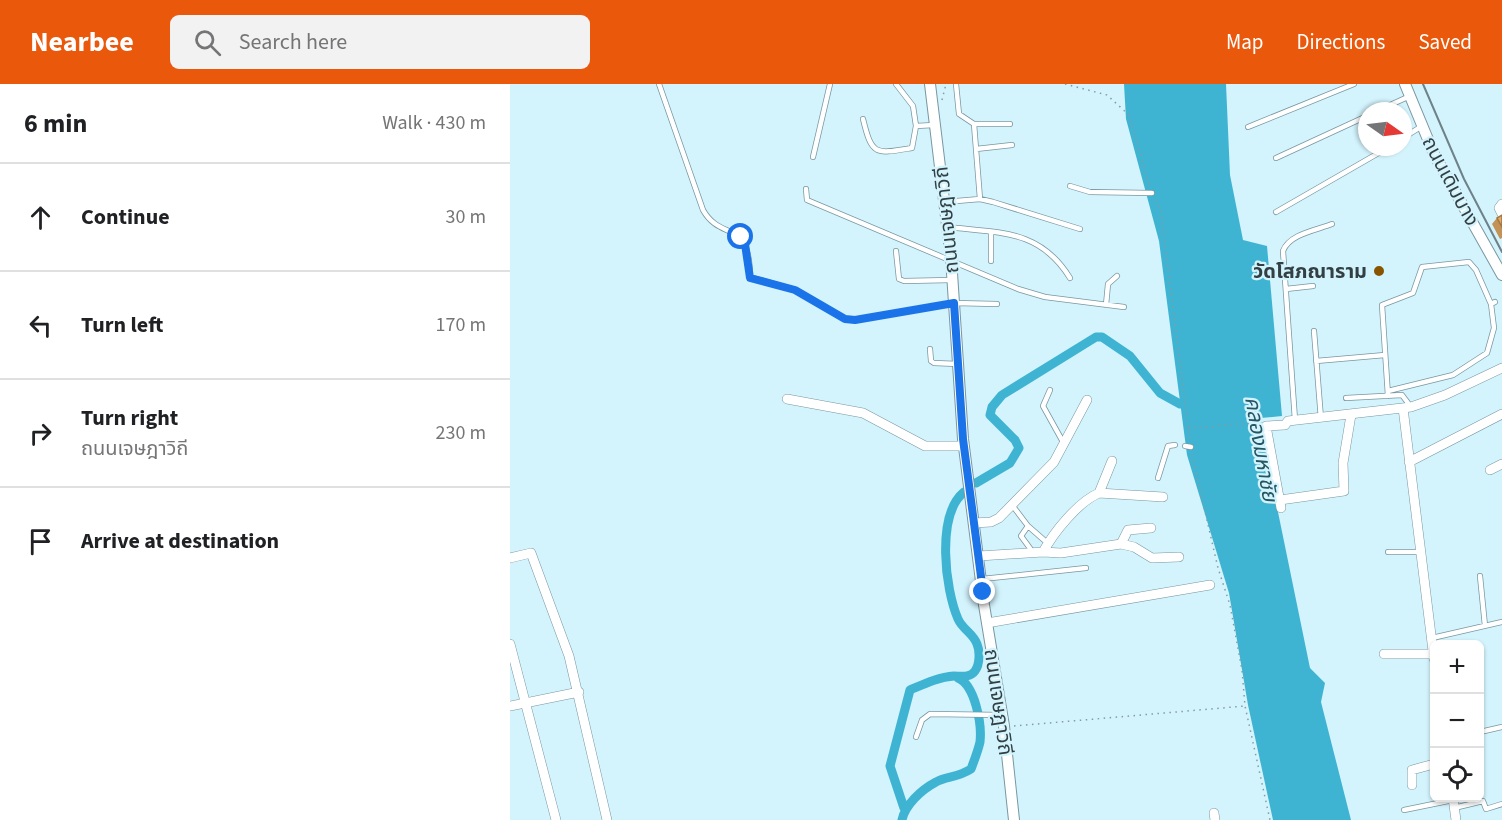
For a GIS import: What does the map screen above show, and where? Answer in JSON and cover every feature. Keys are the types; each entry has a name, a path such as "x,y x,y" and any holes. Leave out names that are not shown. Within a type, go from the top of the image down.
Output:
{"street":[{"name":"ถนนเจษฎาวิถี","path":"930,84 951,258 964,446 987,623 1003,721 1014,820"},
{"name":"ถนนเดิมบาง","path":"1404,84 1422,126 1502,275"},
{"path":"1502,204 1500,208 1502,214"},
{"path":"1351,415 1343,463 1344,491 1280,504 1266,427 1285,425 1288,421 1295,420 1321,419 1407,407 1445,395 1502,368"},
{"path":"787,399 863,413 925,446 964,446"},
{"path":"974,523 991,522 1012,506 1054,462 1087,400"},
{"path":"1407,407 1408,462 1431,638"},
{"path":"1408,462 1502,414"},
{"path":"1099,493 1112,461"},
{"path":"1490,470 1502,464"},
{"path":"1038,552 1091,496 1099,493 1163,497"},
{"path":"1122,544 1128,530 1151,528"},
{"path":"979,556 1038,552 1061,553 1122,544 1134,547 1152,558 1179,557"},
{"path":"510,558 531,553 569,656 607,820"},
{"path":"987,623 1210,585"},
{"path":"510,644 556,820"},
{"path":"1384,654 1430,657"},
{"path":"510,706 579,693"},
{"path":"1412,785 1412,770 1430,765"},
{"path":"1453,802 1456,820"}],"lane":[{"path":"659,84 704,210 712,220 741,237 745,244 750,278 795,290 845,319 855,320 954,303 998,304"},
{"path":"813,157 830,84"},
{"path":"863,119 870,145 882,152 912,148 916,126 911,101 896,84"},
{"path":"956,84 959,114 974,124 1010,124"},
{"path":"1248,127 1354,84"},
{"path":"1397,102 1410,96"},
{"path":"1276,158 1358,120"},
{"path":"974,124 980,199"},
{"path":"916,126 935,125"},
{"path":"1412,132 1422,126"},
{"path":"976,149 1012,145"},
{"path":"1276,212 1373,156"},
{"path":"1070,186 1095,192 1152,194"},
{"path":"806,189 807,200 1036,295 1124,307"},
{"path":"945,202 980,199 1080,229"},
{"path":"1295,420 1283,251 1285,244 1332,224"},
{"path":"948,227 1014,235 1034,242 1047,250 1070,278"},
{"path":"991,232 991,261"},
{"path":"896,250 899,279 904,281 952,280"},
{"path":"1346,398 1388,393 1453,375 1487,353 1494,328 1493,303 1476,270 1469,262 1422,267 1413,293 1382,305 1388,393"},
{"path":"1106,304 1108,284 1117,276"},
{"path":"1286,289 1313,286"},
{"path":"1314,331 1321,419"},
{"path":"930,348 931,361 934,363 958,364"},
{"path":"1316,361 1385,355"},
{"path":"1050,390 1043,406 1063,442"},
{"path":"1388,393 1402,395 1407,407"},
{"path":"1158,478 1168,446 1174,445"},
{"path":"1012,506 1028,526 1044,540"},
{"path":"1028,526 1021,537 1038,552"},
{"path":"1389,552 1420,552"},
{"path":"981,579 1086,568"},
{"path":"1480,576 1485,626"},
{"path":"1431,638 1502,622"},
{"path":"916,737 922,720 930,714 1003,721"},
{"path":"1484,731 1502,727"},
{"path":"1404,810 1453,802"},
{"path":"1483,802 1486,808 1502,804"}],"path":[{"path":"1065,84 1107,95 1129,115 1152,194 1161,212 1188,447 1218,568 1230,605 1242,669 1245,706 1270,820"},
{"path":"1187,429 1259,423"},
{"path":"1003,721 1130,717 1245,706"}],"water":[{"name":"คลองมหาชัย","path":"1124,84 1226,84 1230,175 1243,240 1267,246 1282,416 1261,418 1263,439 1310,668 1325,683 1321,702 1351,820 1273,820 1248,705 1229,593 1187,455 1159,241 1126,119"}],"building":[{"path":"1502,215 1502,227 1497,218"}],"waterway":[{"path":"976,483 1010,463 1019,448 1015,440 990,415 992,407 1002,395 1096,337 1102,337 1130,356 1160,393 1180,404"},
{"path":"904,808 890,766 910,690 942,678 971,675 979,661 979,650 975,640 958,619 953,606 947,572 946,534 949,517 955,503 964,492"},
{"path":"902,820 910,803 925,789 940,780 971,769 980,742 980,725 969,688 958,678"}],"railway":[{"path":"1423,84 1464,179 1502,252"}],"place":[{"name":"วัดโสภณาราม","path":"1379,271"}],"route":[{"path":"741,237 745,244 750,278 795,290 845,319 855,320 954,303 963,439 983,592"}]}
